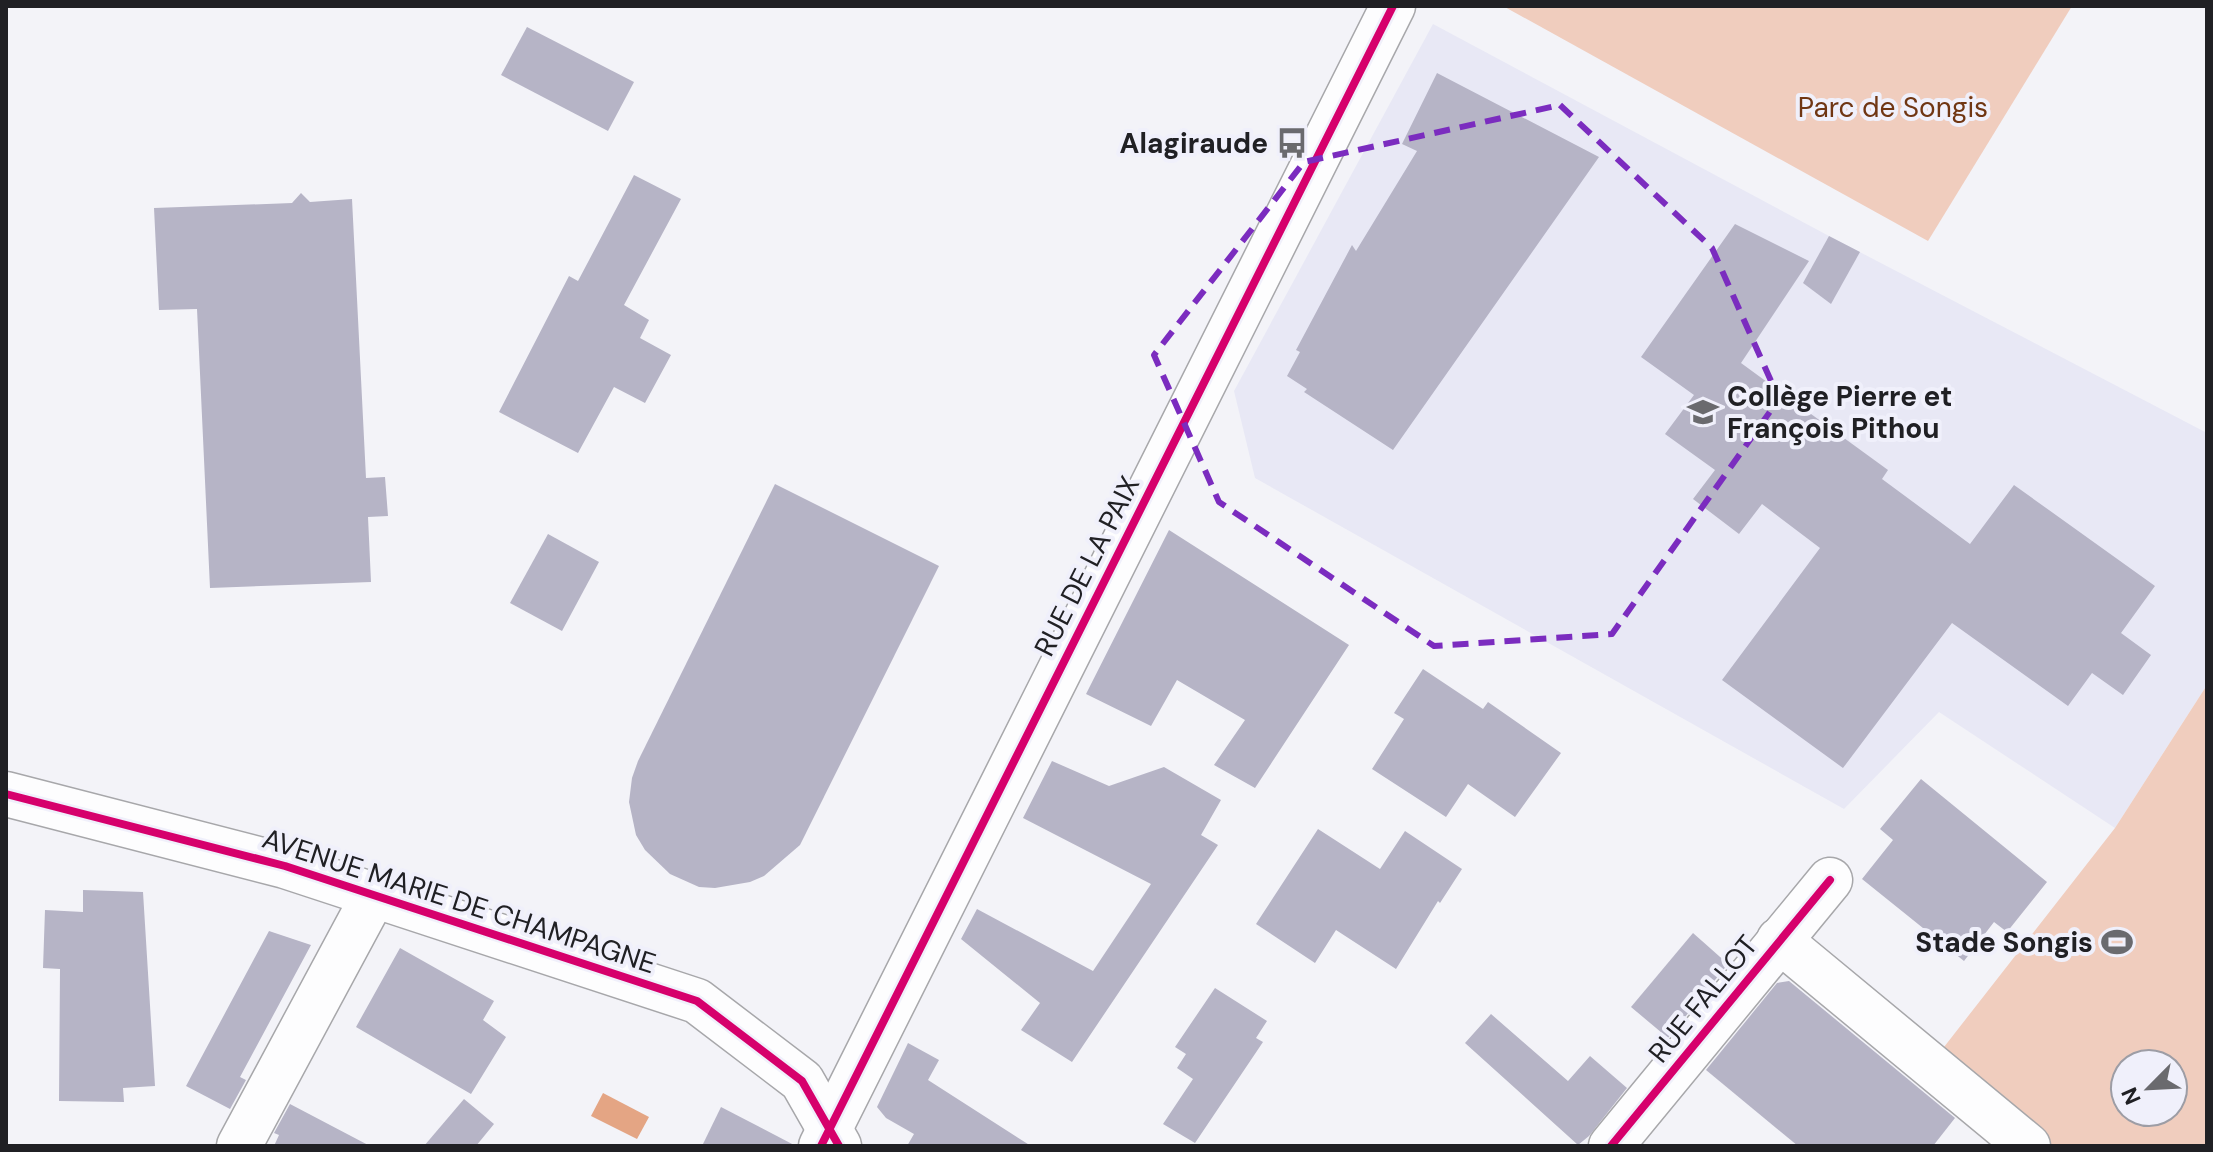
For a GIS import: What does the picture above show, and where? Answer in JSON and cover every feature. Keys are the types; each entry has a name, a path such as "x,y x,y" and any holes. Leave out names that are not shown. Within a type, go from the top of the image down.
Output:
{"street":[{"name":"RUE DE LA PAIX","path":"830,1140 1393,6"},
{"name":"AVENUE MARIE DE CHAMPAGNE","path":"6,794 285,866 697,1001 802,1081 830,1140"},
{"path":"6,794 6,805"},
{"name":"RUE FALLOT","path":"1611,1146 1830,880"},
{"path":"239,1146 374,895"},
{"name":"RUE FALLOT","path":"1779,940 2028,1146"}],"highlighted area":[{"path":"1560,105 1712,248 1779,399 1612,634 1434,646 1219,502 1154,355 1304,162"}],"shaded area":[{"name":"Collège Pierre et François Pithou","path":"1433,24 1829,236 2207,433 2207,685 2115,828 1939,712 1844,809 1255,478 1234,391"},
{"path":"603,1093 649,1117 637,1139 591,1116"}],"green space":[{"name":"Parc de Songis","path":"1503,6 2072,6 1928,241"},
{"name":"Stade Songis","path":"2207,685 2207,1146 2046,1146 1937,1056 2115,828"}],"building":[{"path":"527,27 634,82 608,131 501,75"},
{"path":"1437,73 1599,157 1393,450 1304,392 1307,389 1287,376 1300,352 1296,350 1352,245 1356,251 1417,151 1402,144"},
{"path":"634,175 681,199 624,305 649,320 640,338 671,355 645,403 614,387 578,453 499,412 569,276 578,281"},
{"path":"301,193 310,202 352,199 366,478 385,477 388,516 368,517 371,582 210,588 197,309 159,310 154,208 292,203"},
{"path":"1735,224 1809,261 1741,363 1888,470 1882,479 1970,544 2014,485 2155,586 2121,633 2151,655 2123,695 2092,673 2068,706 1952,623 1843,768 1722,680 1820,548 1762,504 1739,534 1693,499 1715,470 1665,434 1694,395 1641,357"},
{"path":"1829,236 1860,252 1831,304 1803,283"},
{"path":"775,484 939,566 800,845 764,876 750,882 715,888 699,887 670,874 645,850 636,835 629,802 632,778"},
{"path":"1169,530 1349,645 1255,788 1214,765 1245,720 1177,680 1151,726 1086,694"},
{"path":"548,534 599,562 562,631 510,603"},
{"path":"1423,669 1483,709 1488,702 1561,753 1515,817 1468,784 1446,817 1372,769 1404,719 1394,713"},
{"path":"1052,761 1109,786 1164,767 1221,800 1201,835 1218,845 1072,1062 1021,1030 1040,1003 961,939 977,909 1093,971 1151,884 1023,818"},
{"path":"1921,779 2047,882 2007,932 1994,922 1964,961 1862,879 1893,840 1880,829"},
{"path":"1318,829 1380,869 1405,831 1462,869 1440,903 1438,901 1396,969 1336,930 1315,963 1256,924"},
{"path":"83,890 143,892 155,1086 123,1088 124,1102 59,1101 60,969 43,968 45,910 83,912"},
{"path":"269,931 311,945 240,1077 246,1080 230,1109 186,1086"},
{"path":"1693,933 1728,964 1668,1038 1631,1007"},
{"path":"400,948 494,1001 483,1020 506,1037 471,1094 356,1027"},
{"path":"1789,981 1955,1118 1933,1146 1798,1146 1706,1070 1777,983"},
{"path":"1215,988 1267,1021 1256,1038 1263,1042 1195,1143 1163,1124 1193,1079 1177,1068 1186,1054 1175,1047"},
{"path":"1491,1014 1568,1081 1590,1056 1627,1088 1589,1136 1578,1145 1465,1043"},
{"path":"908,1043 939,1060 928,1080 1031,1146 907,1146 914,1134 886,1118 877,1107"},
{"path":"464,1099 494,1124 476,1146 424,1146"},
{"path":"290,1104 370,1146 274,1146 279,1135 274,1133"},
{"path":"721,1107 796,1146 702,1146"}],"cycle path":[{"path":"821,1146 1393,6"},
{"path":"6,794 285,866 697,1001 802,1081 839,1146"},
{"path":"1611,1146 1830,880"}],"place":[{"name":"Alagiraude","path":"1292,143"},
{"name":"Collège Pierre et François Pithou","path":"1703,412"},
{"name":"Stade Songis","path":"2117,942"}]}
